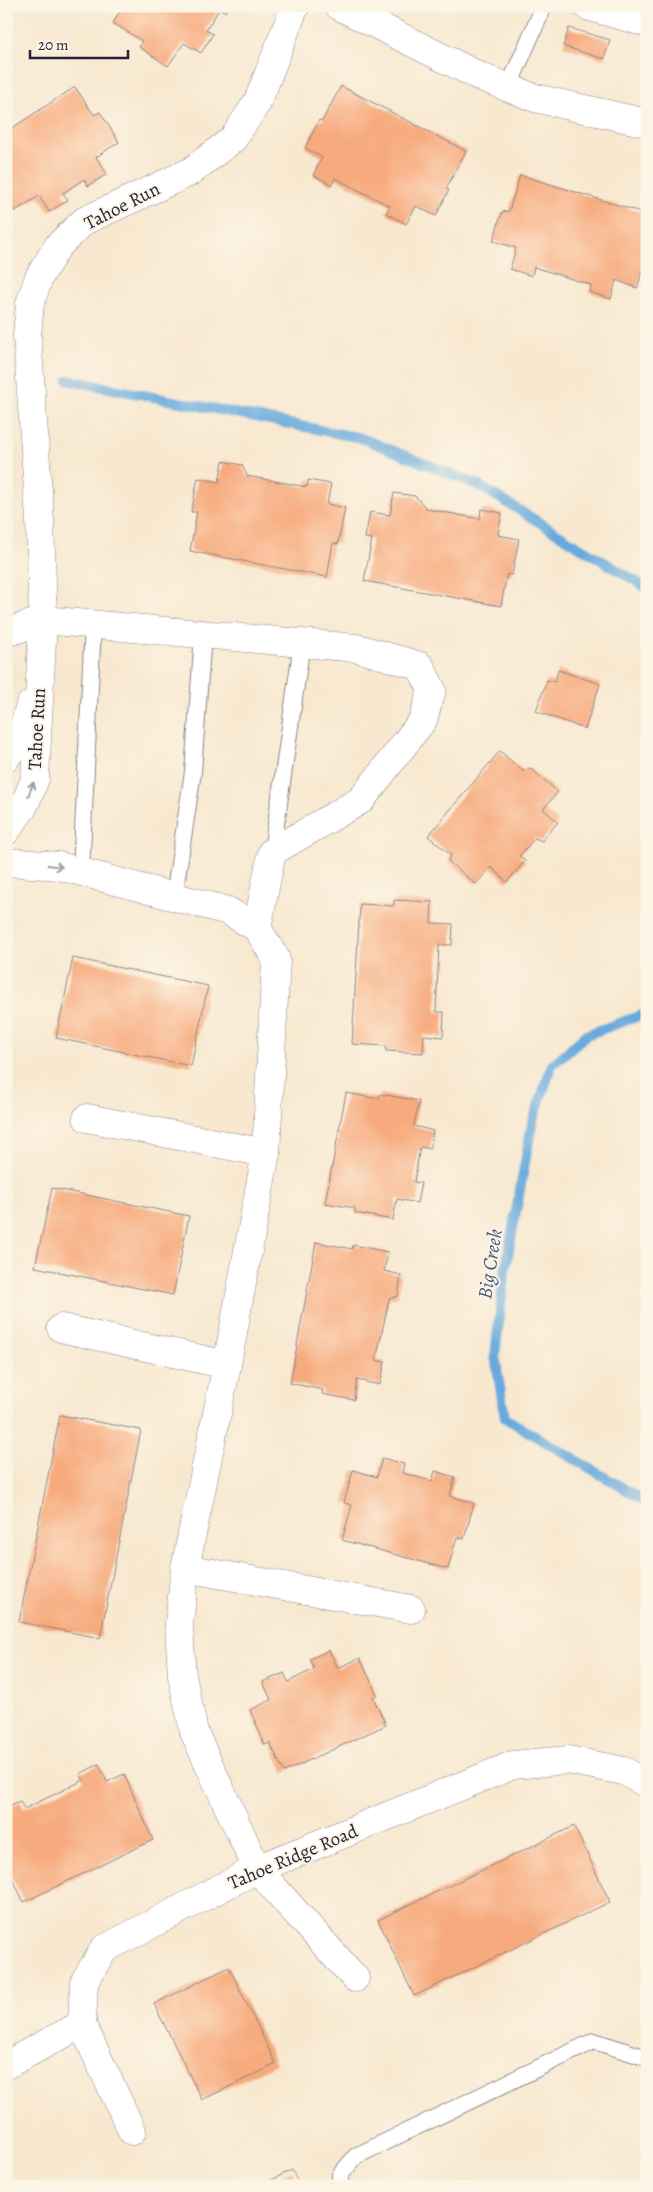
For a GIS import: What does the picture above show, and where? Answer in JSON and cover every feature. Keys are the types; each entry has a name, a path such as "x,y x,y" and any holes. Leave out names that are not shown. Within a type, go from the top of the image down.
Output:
{"street":[{"name":"Tahoe Run","path":"6,831 24,806 35,779 42,620 40,520 27,335 30,304 39,277 58,246 84,221 190,172 233,139 258,101 295,6"},
{"path":"339,6 480,77 508,88 535,98 647,123"},
{"path":"587,6 647,23"},
{"name":"Tahoe Run","path":"6,758 20,737 29,712 42,620"},
{"path":"6,634 42,620 357,648 420,666 432,690 424,720 361,800 272,852 257,928"},
{"path":"6,862 59,866 228,911 257,928 276,959 266,1153 227,1366 185,1568 179,1625 182,1676 194,1732 258,1869 355,1978"},
{"path":"87,1118 266,1153"},
{"path":"61,1328 227,1366"},
{"path":"185,1568 411,1609"},
{"name":"Tahoe Ridge Road","path":"82,2024 84,1982 104,1949 258,1869 513,1766 568,1760 624,1771 647,1784"},
{"path":"6,2065 82,2024 132,2131"}],"lane":[{"path":"508,88 544,6"},
{"path":"81,872 92,624"},
{"path":"174,896 193,772 203,634"},
{"path":"272,852 302,643"},
{"path":"340,2186 340,2175 356,2156 594,2041 647,2058"}],"building":[{"path":"123,6 229,6 225,12 220,8 206,30 213,34 201,53 184,43 168,66 139,47 142,41 113,23"},
{"path":"569,28 610,40 604,59 563,46"},
{"path":"341,86 466,151 446,189 449,190 436,216 416,206 406,224 386,213 390,206 335,178 332,185 313,175 322,157 305,148 319,120 322,121"},
{"path":"75,87 94,115 100,112 119,142 96,157 107,174 88,186 84,179 63,193 68,200 49,212 39,196 15,211 6,199 6,132"},
{"path":"520,175 647,214 647,238 641,256 647,257 637,288 616,280 611,299 589,292 591,285 534,267 532,276 510,269 516,248 493,241 502,212 509,211"},
{"path":"223,461 242,465 247,476 307,487 308,480 331,484 327,504 345,508 338,544 333,543 327,577 190,551 197,512 191,512 198,478 219,482"},
{"path":"394,493 415,496 427,509 480,519 481,509 502,513 498,535 519,539 512,575 507,574 501,606 364,581 372,539 365,538 370,512 390,515"},
{"path":"558,670 600,684 585,729 536,711 547,680 555,682"},
{"path":"500,751 523,771 530,768 558,792 543,809 558,822 542,841 535,838 519,856 525,861 507,882 491,867 476,884 448,861 451,855 428,836"},
{"path":"394,900 432,902 431,923 453,924 452,945 439,945 436,1012 444,1012 443,1037 424,1035 423,1053 386,1051 386,1046 352,1044 360,904 394,906"},
{"path":"73,958 208,986 191,1066 56,1038"},
{"path":"346,1093 379,1099 380,1094 419,1101 414,1126 433,1131 430,1149 420,1147 414,1182 421,1183 417,1203 397,1199 393,1220 355,1213 355,1208 325,1203"},
{"path":"52,1188 189,1216 173,1295 35,1267"},
{"path":"316,1242 352,1249 353,1245 388,1252 384,1271 401,1275 398,1296 389,1299 376,1360 385,1362 380,1385 357,1380 354,1400 322,1394 323,1390 290,1383"},
{"path":"60,1415 141,1430 100,1638 19,1622"},
{"path":"382,1458 404,1464 402,1473 432,1481 435,1471 455,1477 450,1496 474,1503 464,1539 457,1537 448,1569 342,1540 352,1505 344,1503 353,1470 377,1477"},
{"path":"329,1650 338,1668 360,1658 377,1695 373,1697 386,1725 284,1772 270,1743 265,1745 250,1710 271,1700 263,1682 284,1673 288,1682 314,1669 310,1659"},
{"path":"99,1764 107,1782 124,1774 153,1840 24,1902 6,1865 6,1807 20,1801 24,1809 84,1780 80,1774"},
{"path":"574,1826 610,1902 414,1996 378,1920"},
{"path":"229,1967 276,2064 202,2100 154,2004"},
{"path":"292,2170 300,2186 259,2186"}],"waterway":[{"path":"68,380 361,438 478,485 647,588"},
{"name":"Big Creek","path":"647,1013 586,1035 552,1065 532,1124 504,1277 495,1356 505,1418 647,1502"}]}
